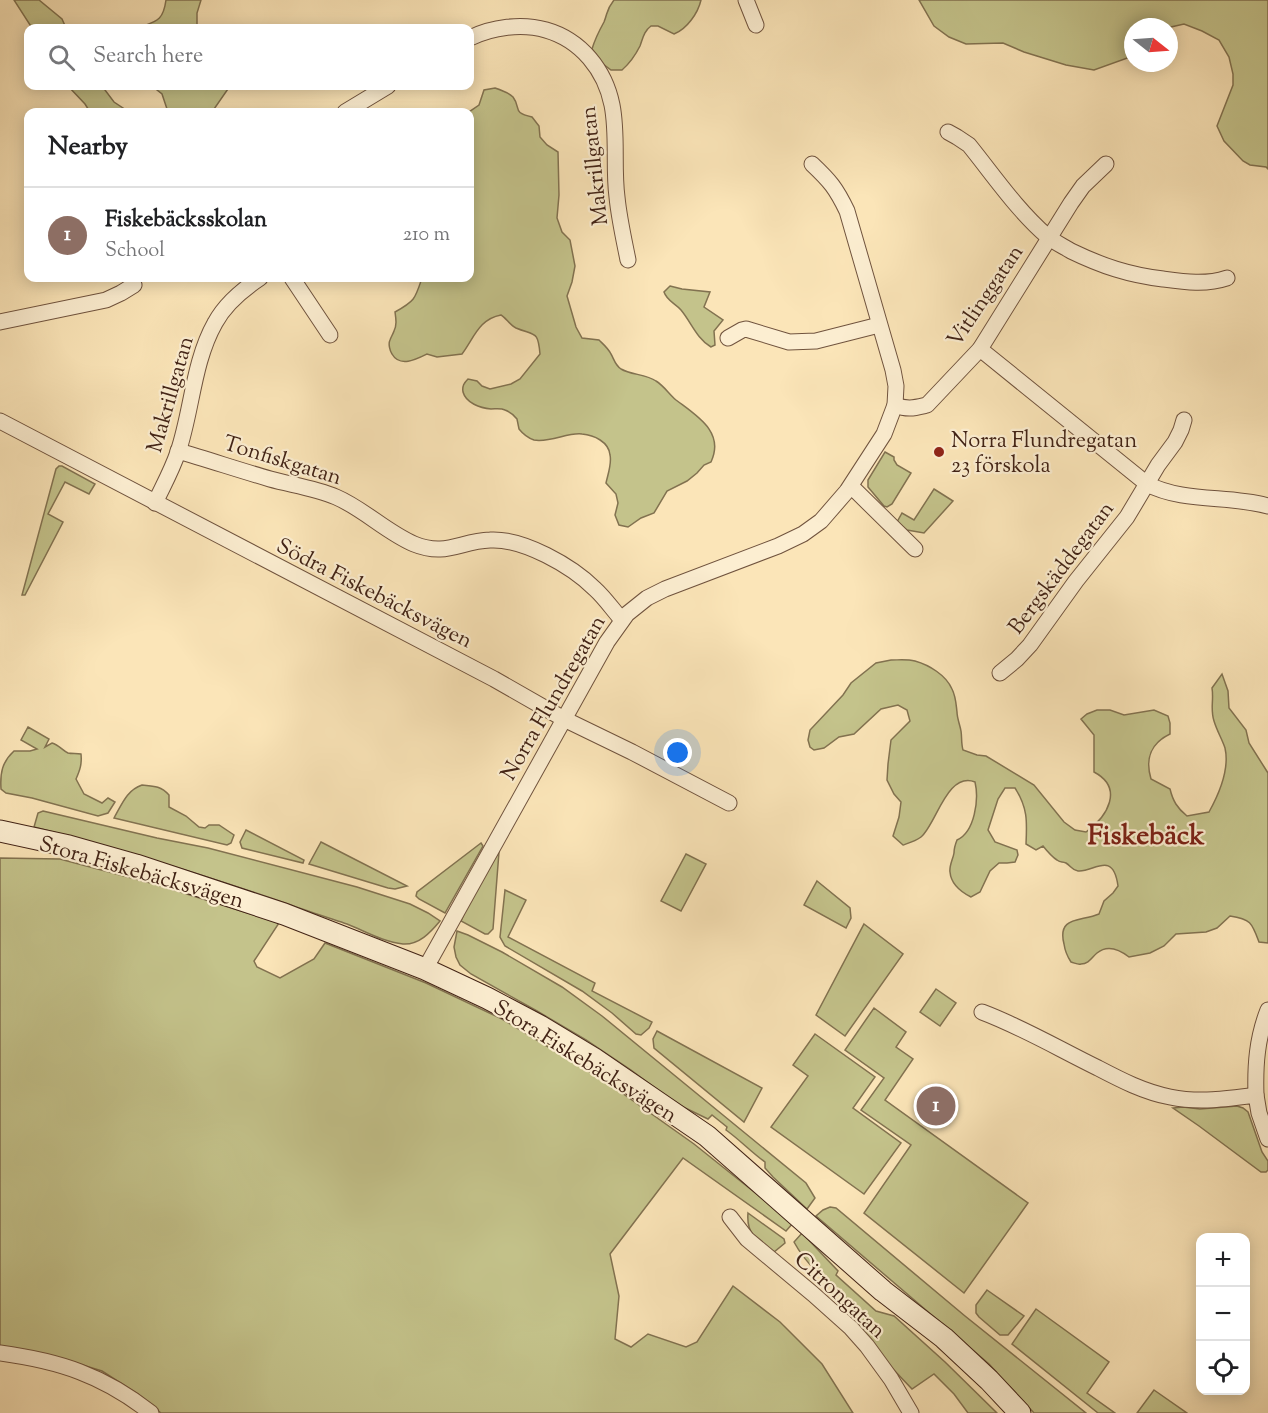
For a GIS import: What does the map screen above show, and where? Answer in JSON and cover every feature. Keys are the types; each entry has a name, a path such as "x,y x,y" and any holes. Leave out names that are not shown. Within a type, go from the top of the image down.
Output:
{"street":[{"path":"746,0 756,25"},
{"name":"Makrillgatan","path":"474,37 504,28 540,28 566,37 588,56 597,69 612,105 616,197 628,260"},
{"path":"352,108 381,90"},
{"name":"Vitlinggatan","path":"948,132 969,145 1027,216 1049,238 1067,249 1100,265 1132,274 1191,282 1208,282 1227,278"},
{"name":"Norra Flundregatan","path":"425,969 607,642 622,620 636,606 657,592 754,556 803,534 821,521 851,486 884,434 895,405 896,386 847,210 829,180 812,164"},
{"name":"Vitlinggatan","path":"895,405 915,408 927,405 980,349 1083,186 1106,164"},
{"name":"Makrillgatan","path":"155,503 178,451 205,343 215,322 228,305 243,289 254,282"},
{"path":"295,282 330,335"},
{"path":"0,322 106,300 134,285"},
{"path":"728,338 746,329 789,342 806,342 879,325"},
{"path":"980,349 1147,484 1171,493 1268,506"},
{"name":"Bergskäddegatan","path":"1000,674 1030,645 1076,581 1127,517 1158,465 1175,442 1184,420"},
{"name":"Södra Fiskebäcksvägen","path":"0,421 494,679 564,719 729,803"},
{"name":"Tonfiskgatan","path":"178,451 270,479 318,490 356,508 400,537 416,544 441,550 490,540 524,545 551,558 583,578 596,589 622,620"},
{"path":"851,486 915,549"},
{"name":"Stora Fiskebäcksvägen","path":"0,831 69,846 136,865 284,914 425,969 540,1026 593,1058 707,1136 883,1291 944,1338 1020,1413"},
{"path":"1268,1010 1258,1047 1255,1073 1259,1113 1268,1139"},
{"path":"982,1012 1009,1022 1110,1074 1169,1097 1189,1100 1220,1100 1256,1095"},
{"name":"Citrongatan","path":"730,1217 747,1239 851,1328 891,1379 910,1413"},
{"path":"0,1353 47,1361 90,1376 119,1390 151,1413"}],"shaded area":[{"path":"14,0 39,0 62,19 64,24 29,24"},
{"path":"166,0 201,0 197,13 197,24 149,24 161,17"},
{"path":"614,0 701,0 695,15 683,28 674,34 658,26 651,26 645,32 638,50 627,65 622,70 611,70 603,64 592,49"},
{"path":"919,0 1268,0 1268,169 1243,161 1224,141 1217,126 1233,85 1229,57 1219,40 1184,24 1178,25 1178,18 1124,18 1124,59 1094,70 1066,65 1003,43 966,44 949,37 934,26"},
{"path":"495,88 513,97 519,112 532,117 539,126 540,137 558,152 557,218 562,232 570,240 575,266 567,296 576,327 582,338 599,340 621,369 648,377 659,383 700,419 712,433 714,451 711,462 704,465 687,481 667,491 654,513 628,527 619,525 615,515 618,503 616,494 606,483 610,458 609,450 604,443 582,434 534,440 519,429 517,419 510,413 502,409 478,406 470,402 463,392 464,383 468,379 477,381 490,389 511,384 520,379 540,354 537,337 516,328 501,315 482,325 462,354 437,357 427,354 414,360 399,361 390,349 389,342 396,324 395,312 413,299 421,282 474,282 474,108 479,105 484,90"},
{"path":"72,90 105,90 114,102 123,108 88,108"},
{"path":"157,90 227,90 215,108 167,108 162,94"},
{"path":"670,286 710,292 704,307 723,320 714,331 715,345 711,347 706,344 681,310 667,298 664,292"},
{"path":"885,452 894,457 897,465 911,473 892,504 887,507 868,487 868,480"},
{"path":"59,466 95,484 89,494 65,482 48,514 63,522 25,595 22,595 56,469"},
{"path":"934,489 953,501 924,533 907,530 897,522 902,513 914,520"},
{"path":"891,660 915,661 941,675 949,684 954,695 963,750 986,756 1034,785 1064,822 1075,830 1086,832 1101,818 1110,802 1108,786 1094,772 1094,735 1081,719 1097,710 1110,710 1124,715 1154,710 1168,716 1170,734 1158,742 1149,758 1151,779 1170,789 1176,804 1187,816 1209,812 1220,790 1226,765 1225,748 1212,712 1212,688 1222,674 1228,691 1229,708 1246,730 1249,743 1268,773 1268,943 1259,942 1250,923 1230,916 1217,928 1206,932 1176,934 1164,946 1150,953 1129,957 1110,948 1101,950 1086,963 1071,962 1064,947 1064,929 1067,924 1099,914 1104,901 1118,886 1115,875 1112,868 1102,865 1078,871 1055,859 1043,846 1036,850 1026,844 1026,815 1015,788 1005,788 998,799 988,830 995,842 1017,850 1018,855 1015,862 999,863 990,871 980,892 971,897 964,893 952,880 950,867 957,840 963,836 972,823 976,806 975,782 965,781 957,784 950,791 926,831 919,838 903,845 893,836 901,802 887,780 888,764 891,740 910,721 907,710 898,705 881,709 854,734 839,737 824,748 814,750 810,747 808,740 810,730 843,695 851,683 876,663"},
{"path":"28,727 49,739 45,747 52,743 68,753 81,754 76,779 84,794 102,803 108,798 115,802 108,813 98,816 6,793 1,789 3,768 10,755 14,751 37,749 21,740"},
{"path":"142,785 154,786 163,790 169,795 169,807 186,816 199,827 219,825 234,835 231,843 227,845 114,818 129,794"},
{"path":"43,811 208,848 357,887 410,904 440,921 428,934 414,943 403,944 388,941 347,924 196,873 34,827 38,813"},
{"path":"246,830 304,860 303,863 242,848 240,842"},
{"path":"321,842 407,886 388,888 309,864"},
{"path":"481,843 483,846 445,913 416,896 417,892"},
{"path":"499,852 493,929 485,934 461,921 482,876"},
{"path":"686,854 706,864 681,911 661,901"},
{"path":"0,858 60,859 158,885 279,923 254,961 257,967 280,978 314,959 325,943 426,983 502,1019 605,1081 694,1144 793,1223 786,1231 683,1158 610,1254 619,1296 615,1339 631,1347 648,1334 686,1347 697,1342 733,1286 780,1322 822,1364 853,1413 161,1413 138,1394 102,1371 56,1357 0,1346"},
{"path":"817,881 850,908 851,918 846,928 804,905"},
{"path":"505,890 526,900 508,937 595,983 592,991 652,1022 649,1028 641,1035 636,1034 582,991 505,946 500,937"},
{"path":"864,924 903,954 845,1036 816,1015"},
{"path":"457,931 502,952 562,987 602,1016 806,1183 815,1198 807,1209 773,1177 765,1168 765,1162 726,1130 727,1127 712,1115 708,1119 677,1104 586,1040 471,974 460,965 456,957 454,947"},
{"path":"936,989 956,1003 940,1026 920,1012"},
{"path":"874,1008 906,1032 896,1047 913,1059 885,1100 1028,1203 964,1293 864,1213 911,1145 861,1110 884,1078 845,1050"},
{"path":"657,1031 762,1088 744,1122 654,1048 653,1039"},
{"path":"815,1034 875,1077 853,1108 901,1143 864,1194 771,1127 808,1076 793,1065"},
{"path":"1237,1106 1248,1112 1262,1152 1268,1161 1266,1172 1261,1172 1173,1108 1200,1109"},
{"path":"830,1207 836,1208 1086,1413 1034,1413 989,1364 816,1216"},
{"path":"748,1213 784,1239 785,1243 774,1252 758,1241 749,1227"},
{"path":"802,1233 838,1271 836,1275 876,1311 894,1316 997,1413 968,1413 954,1394 934,1374 912,1389 857,1325 860,1312 806,1260 794,1242"},
{"path":"987,1290 1024,1316 1008,1335 1000,1335 976,1313 976,1305"},
{"path":"1036,1309 1109,1362 1087,1393 1115,1413 1098,1413 1012,1344"},
{"path":"1154,1390 1187,1413 1137,1413"}],"place":[{"name":"Norra Flundregatan 23 förskola","path":"939,452"},
{"name":"Fiskebäcksskolan","path":"936,1106"}],"district":[{"name":"Fiskebäck","path":"1146,834"}]}
